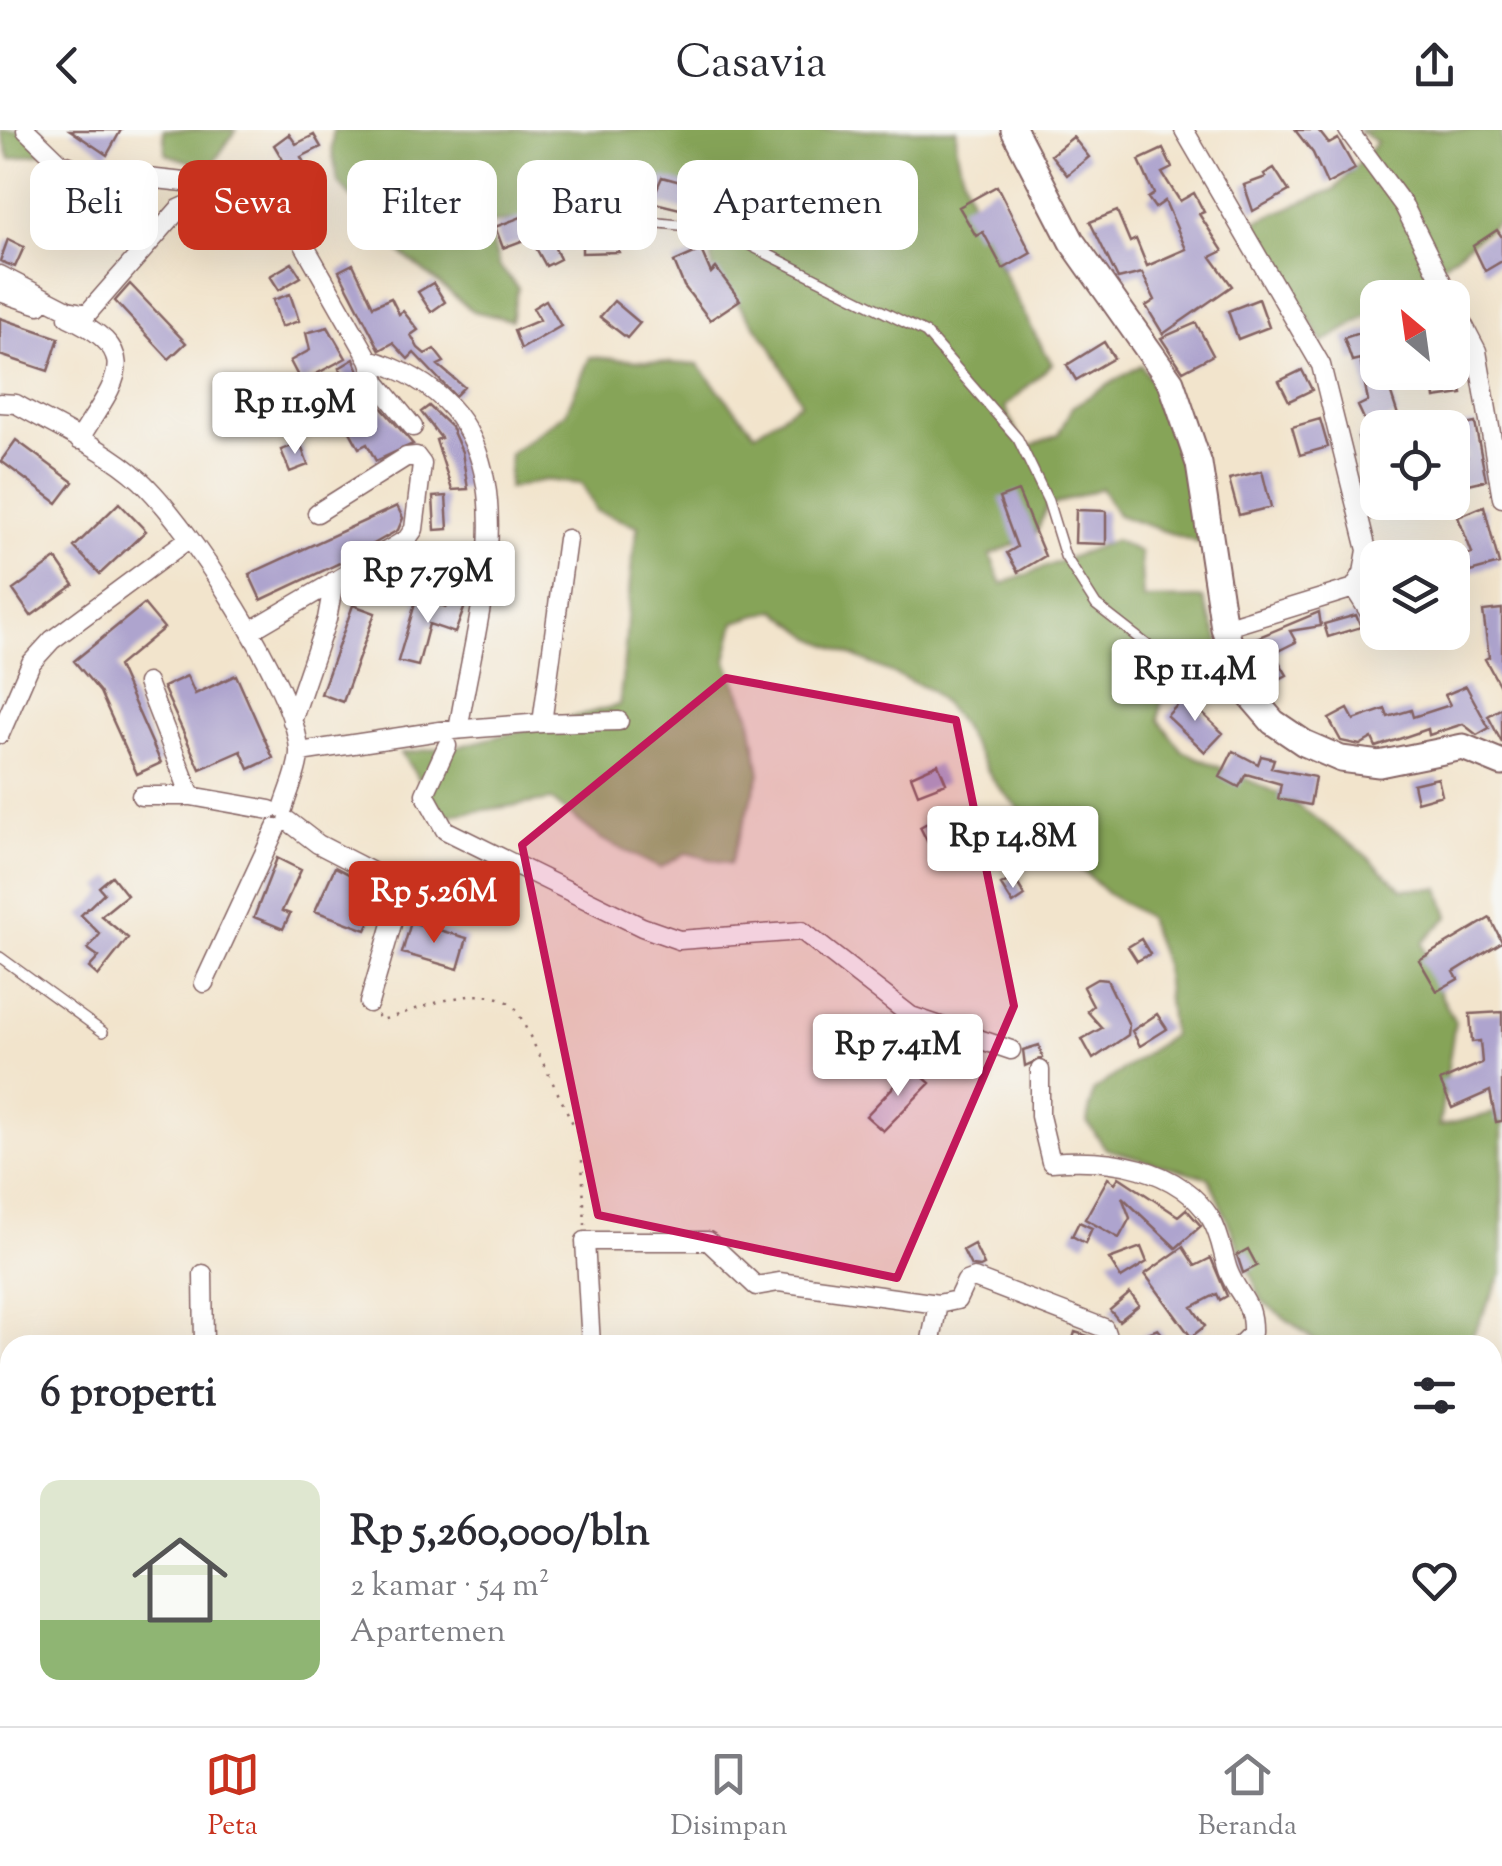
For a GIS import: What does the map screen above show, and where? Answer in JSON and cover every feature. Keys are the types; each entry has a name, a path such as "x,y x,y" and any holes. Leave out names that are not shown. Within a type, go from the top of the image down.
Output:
{"main road":[{"path":"1014,130 1072,242 1170,382 1200,464 1224,628 1248,692 1272,722 1304,743 1340,758 1379,764 1463,747 1502,763"}],"street":[{"path":"26,130 60,162 82,171 178,180"},
{"path":"1184,130 1321,365 1365,538 1366,564 1354,588 1224,628"},
{"path":"1348,130 1404,206 1441,280"},
{"path":"0,275 68,310 87,314 164,222 178,212"},
{"path":"308,250 369,359 377,382 413,427"},
{"path":"0,292 102,333 110,345 117,373 79,440"},
{"path":"1470,339 1476,351 1502,498"},
{"path":"369,359 400,368 459,414 480,450 488,485 484,603 450,733 425,794 445,830 642,927 679,940 802,931 911,1016 1011,1050"},
{"path":"0,404 16,404 140,480 216,572 250,631 292,721 300,752 279,817 204,984"},
{"path":"250,631 407,539 414,529 422,464 416,456 406,457 316,513"},
{"path":"542,723 567,539"},
{"path":"0,734 31,664 52,640 187,540"},
{"path":"292,721 326,620 334,581"},
{"path":"1354,588 1360,598"},
{"path":"147,682 191,796"},
{"path":"300,752 542,723 620,720"},
{"path":"142,796 191,796 279,817 318,844 390,881 397,907 369,1003"},
{"path":"1040,1070 1040,1116 1051,1162 1131,1165 1192,1195 1211,1218 1224,1246 1228,1271 1252,1310 1250,1335"},
{"path":"591,1335 586,1241 708,1241 756,1286 779,1282 938,1304 956,1300 966,1281 988,1280 1051,1310 1104,1328 1106,1335"},
{"path":"203,1274 204,1335"},
{"path":"932,1335 938,1304"}],"lane":[{"path":"657,223 689,226 737,240 926,333 1018,439 1048,501 1064,556 1096,604 1172,664 1260,707"},
{"path":"0,958 103,1032"}],"path":[{"path":"369,1003 381,1020 487,993 506,997 518,1010 581,1140 586,1241"}],"highlighted area":[{"path":"726,678 956,720 1014,1006 897,1278 598,1215 522,845"}],"green space":[{"path":"0,130 42,130 47,152 10,159"},
{"path":"163,130 236,130 215,160 185,160 166,154"},
{"path":"333,130 957,130 957,151 976,212 1052,364 1005,407 1025,448 1058,435 1072,407 1141,365 1178,426 1202,544 1117,515 1101,488 1047,507 1035,536 990,555 1002,584 1115,540 1140,552 1143,599 1203,598 1226,659 1164,673 1159,720 1182,751 1285,796 1362,852 1402,889 1439,888 1449,916 1422,943 1433,980 1455,1022 1439,1126 1502,1111 1502,1274 1473,1335 1308,1335 1262,1301 1209,1178 1106,1149 1087,1122 1093,1091 1172,1035 1164,964 1147,917 1108,894 1045,836 995,783 957,719 930,690 813,638 776,610 735,622 726,660 750,714 760,774 730,864 686,853 660,868 601,839 552,800 444,816 401,753 461,746 619,705 638,526 596,511 582,484 545,480 508,489 510,454 566,412 590,357 698,365 755,433 801,402 770,345 713,271 711,250 918,250 918,160 677,160 677,182 657,181 657,160 517,160 517,220 497,222 497,160 347,160 347,192 338,182"},
{"path":"1358,130 1502,130 1502,219 1422,280 1360,280 1360,320 1323,343 1251,223 1335,189 1377,142"},
{"path":"398,250 495,250 499,266 518,288 511,320 473,311"}],"building":[{"path":"70,130 121,130 107,155"},
{"path":"1295,130 1318,130 1329,144 1338,139 1355,169 1327,184 1313,153"},
{"path":"289,134 296,144 314,135 321,147 301,157 303,160 283,160 274,145"},
{"path":"1073,137 1089,157 1067,175 1051,155"},
{"path":"1163,149 1172,168 1162,173 1180,201 1194,193 1204,212 1199,214 1223,251 1211,257 1232,286 1163,334 1146,306 1155,300 1142,273 1118,279 1090,222 1117,211 1130,242 1136,239 1147,266 1186,249 1165,201 1155,208 1148,198 1154,194 1139,160"},
{"path":"1274,168 1289,191 1253,211 1244,185 1266,177 1264,174"},
{"path":"662,177 677,181 677,208 657,203"},
{"path":"997,186 1031,253 1003,269 983,232 976,236 959,207"},
{"path":"517,219 517,243 503,248 497,226"},
{"path":"1497,230 1502,237 1502,261 1485,271 1473,246"},
{"path":"8,239 24,247 15,267 0,261"},
{"path":"537,250 556,250 560,259 546,266"},
{"path":"582,250 619,252 582,253"},
{"path":"701,250 711,273 716,268 740,300 710,320 684,286 674,262"},
{"path":"292,263 301,277 279,290 270,276"},
{"path":"353,264 373,306 391,298 399,314 403,311 418,330 411,335 418,348 425,354 434,349 444,362 438,365 464,387 455,396 414,353 408,359 393,343 380,350 339,271"},
{"path":"433,283 445,302 431,312 418,292"},
{"path":"130,284 186,343 169,359 115,301"},
{"path":"290,294 299,321 281,327 273,300"},
{"path":"1259,299 1269,327 1238,339 1228,311"},
{"path":"546,300 561,326 521,349 514,331 540,320 533,308"},
{"path":"614,301 640,323 627,338 600,317"},
{"path":"0,318 59,338 48,371 0,355"},
{"path":"1196,323 1213,355 1183,371 1161,338"},
{"path":"328,327 346,358 301,382 290,361 310,350 306,333"},
{"path":"1360,333 1360,359 1352,361 1344,338"},
{"path":"1104,342 1114,358 1076,380 1067,365"},
{"path":"354,359 367,391 413,444 376,461 367,444 359,448 342,417 367,404 339,368"},
{"path":"1302,370 1312,390 1289,401 1279,381"},
{"path":"1366,390 1390,390 1396,410 1360,410 1358,406 1368,401"},
{"path":"1434,390 1461,390 1462,394 1435,398"},
{"path":"321,397 328,419 309,425 302,402"},
{"path":"429,406 451,427 462,452 468,489 452,490 436,440 441,438 421,412"},
{"path":"1320,419 1328,447 1300,455 1292,427"},
{"path":"1475,423 1486,480 1470,484 1470,424"},
{"path":"16,440 73,482 57,503 1,461"},
{"path":"300,443 308,465 290,472 281,450"},
{"path":"1262,471 1271,507 1239,515 1229,479"},
{"path":"1018,491 1045,556 1018,572 1007,553 1017,547 999,498"},
{"path":"446,496 448,529 435,530 433,497"},
{"path":"119,503 146,531 100,574 74,547"},
{"path":"397,506 403,518 398,530 344,561 261,600 249,574"},
{"path":"1484,506 1499,564 1470,572 1470,540 1459,520 1470,520 1470,512"},
{"path":"1076,510 1106,511 1106,544 1075,543"},
{"path":"56,559 74,585 31,616 13,590"},
{"path":"417,597 446,607 449,600 465,606 455,633 429,624 418,666 398,661"},
{"path":"144,604 164,628 118,666 161,763 137,774 100,692 74,661"},
{"path":"353,605 375,613 343,702 321,694"},
{"path":"1502,609 1502,690 1485,659 1489,657 1483,611"},
{"path":"1319,612 1321,626 1290,631 1296,642 1274,653 1287,675 1264,687 1247,642"},
{"path":"1356,615 1360,627 1328,637 1324,624"},
{"path":"236,675 273,758 249,769 241,751 200,769 163,687 187,676 195,694"},
{"path":"1466,686 1489,728 1477,735 1463,724 1429,735 1428,729 1376,747 1372,738 1360,745 1341,741 1329,719 1348,709 1354,720 1385,709 1388,717 1411,710 1413,717 1450,705 1445,695"},
{"path":"1185,697 1223,733 1205,752 1167,716"},
{"path":"1502,708 1502,743 1488,716"},
{"path":"1233,751 1258,764 1261,756 1274,759 1271,768 1315,777 1310,805 1278,799 1281,784 1246,774 1239,787 1220,777"},
{"path":"938,764 946,783 918,794 911,776"},
{"path":"1438,778 1442,795 1417,802 1413,784"},
{"path":"935,819 944,836 929,845 920,827"},
{"path":"277,858 301,870 282,911 290,914 283,929 254,917"},
{"path":"335,867 379,890 382,898 366,930 315,911"},
{"path":"112,876 127,895 101,916 128,938 98,976 89,968 99,957 88,949 100,934 81,915 104,893 99,887"},
{"path":"1014,878 1025,896 1013,904 1001,885"},
{"path":"1490,918 1502,942 1454,972 1458,979 1437,991 1419,960"},
{"path":"411,922 467,938 458,969 402,953"},
{"path":"1141,939 1150,954 1137,961 1128,947"},
{"path":"1097,979 1107,980 1129,1025 1128,1035 1093,1059 1082,1039 1102,1028 1087,1011 1093,1006 1083,987"},
{"path":"1502,1012 1502,1121 1496,1122 1490,1091 1452,1108 1440,1081 1482,1063 1480,1041 1472,1042 1470,1014"},
{"path":"1157,1014 1167,1029 1140,1046 1132,1031"},
{"path":"1039,1045 1043,1058 1025,1066 1023,1050"},
{"path":"912,1067 930,1083 883,1131 866,1116"},
{"path":"1119,1177 1178,1216 1186,1209 1201,1226 1176,1248 1122,1197 1130,1218 1119,1238 1085,1219 1108,1178 1115,1183"},
{"path":"1079,1222 1092,1228 1085,1243 1072,1236"},
{"path":"974,1244 984,1265 980,1267 971,1266 963,1250"},
{"path":"1141,1247 1147,1262 1121,1278 1109,1259"},
{"path":"1183,1247 1195,1266 1211,1258 1227,1296 1220,1300 1217,1294 1192,1307 1205,1326 1190,1335 1145,1274"},
{"path":"1248,1249 1257,1266 1243,1273 1237,1255"},
{"path":"1130,1293 1139,1305 1119,1321 1110,1310"}]}
